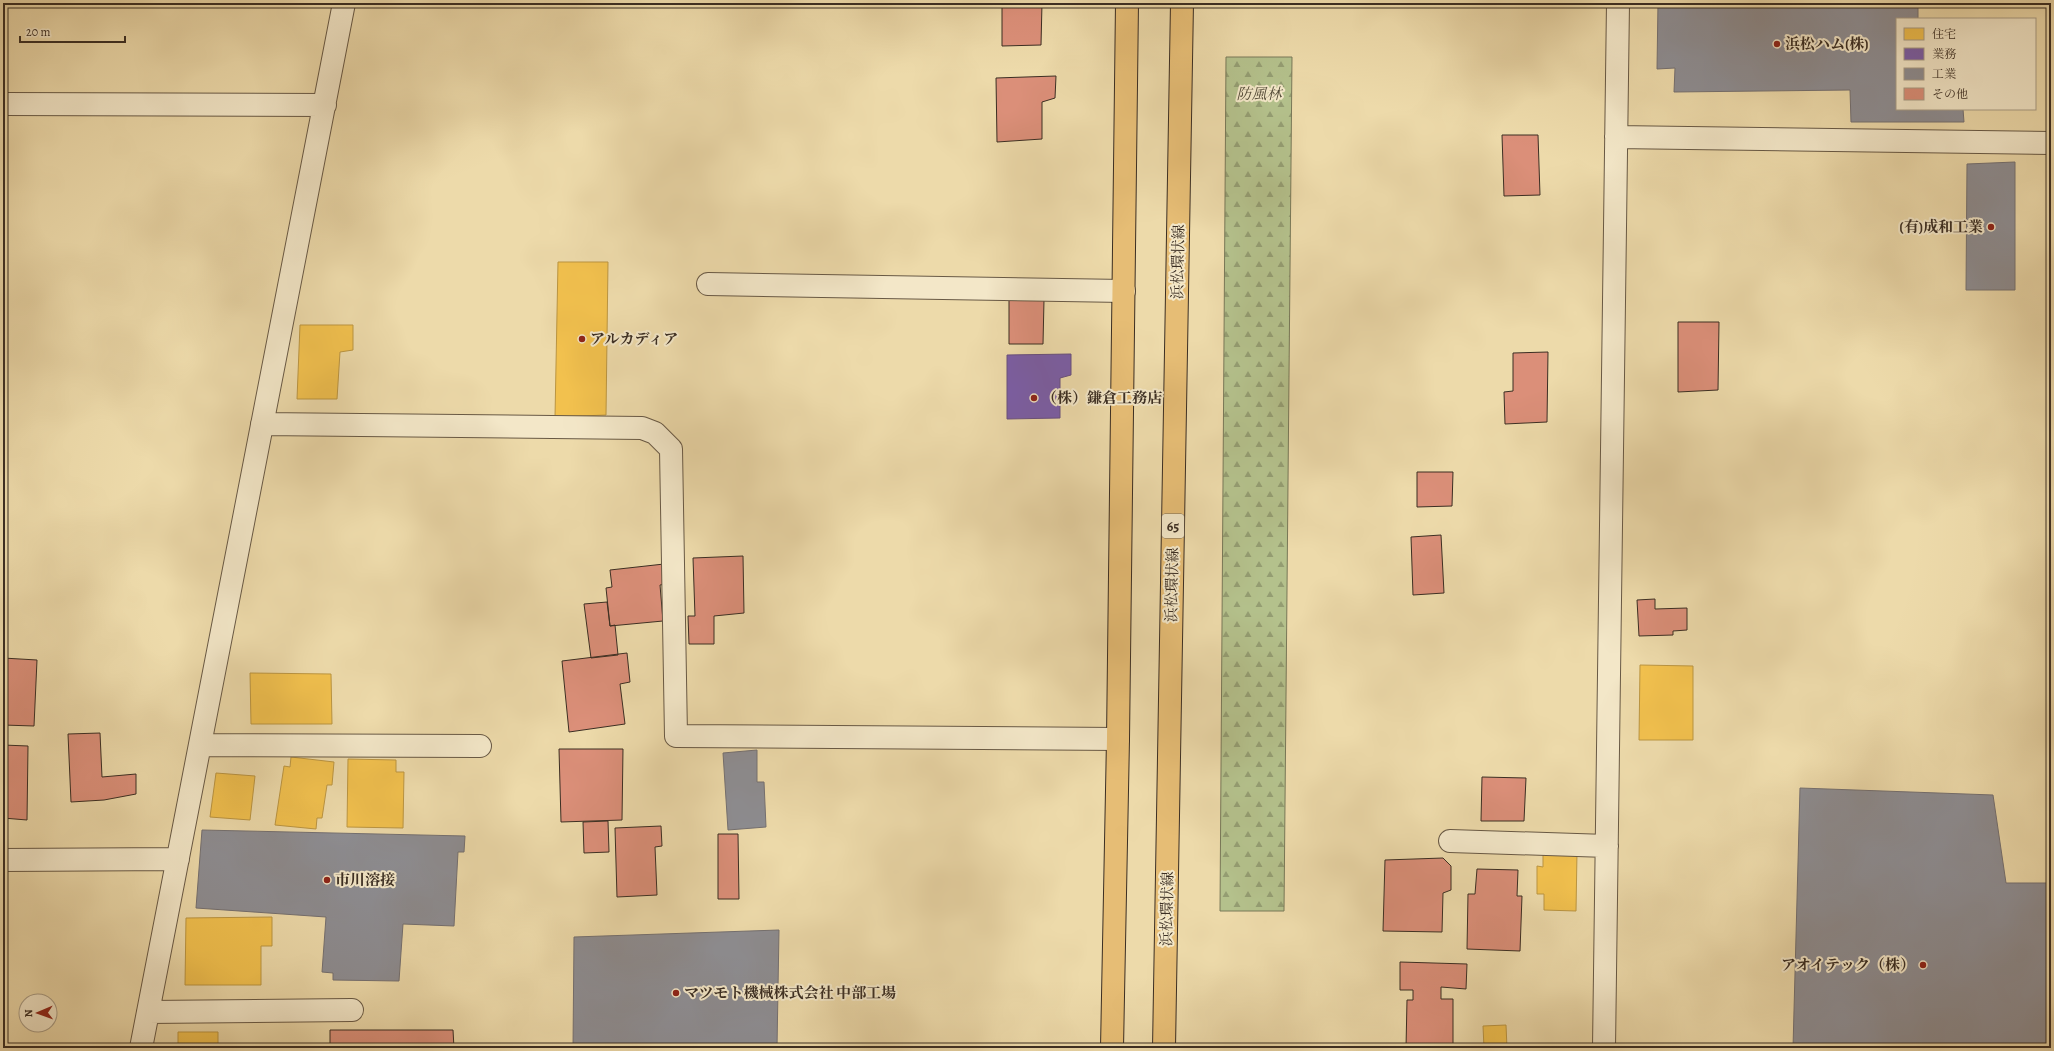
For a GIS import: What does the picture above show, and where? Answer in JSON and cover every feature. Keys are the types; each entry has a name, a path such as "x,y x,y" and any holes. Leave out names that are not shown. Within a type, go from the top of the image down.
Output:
{"main road":[{"path":"1112,1048 1118,739 1127,3"},
{"name":"浜松環状線","path":"1164,1048 1182,3"}],"street":[{"path":"141,1048 344,3"},
{"path":"1604,1048 1618,3"},
{"path":"3,104 325,106"},
{"path":"1616,137 2051,143"},
{"path":"708,284 1124,291"},
{"path":"262,424 642,428 654,433 671,450 676,736 1118,739"},
{"path":"201,745 480,746"},
{"path":"1450,841 1607,846"},
{"path":"3,860 178,859"},
{"path":"148,1012 352,1010"}],"green space":[{"name":"防風林","path":"1226,57 1292,57 1284,911 1220,911"}],"building: 住宅":[{"name":"アルカディア","path":"558,262 608,262 606,415 555,417"},
{"path":"300,325 353,325 353,350 340,352 337,399 297,399"},
{"path":"1640,665 1693,666 1693,740 1639,740"},
{"path":"250,673 331,674 332,724 251,724"},
{"path":"291,757 334,762 332,785 327,785 322,818 317,818 316,829 275,825 284,766 290,767"},
{"path":"348,759 396,760 396,772 404,772 403,828 347,827"},
{"path":"216,773 255,776 250,820 210,817"},
{"path":"1543,852 1577,852 1576,911 1544,910 1544,894 1537,894 1537,866 1543,867"},
{"path":"272,917 272,946 261,946 261,985 185,985 186,918"},
{"path":"1506,1025 1507,1048 1484,1048 1483,1026"},
{"path":"178,1032 218,1032 218,1048 178,1048"}],"building: 業務":[{"name":"（株）鎌倉工務店","path":"1071,354 1071,375 1060,378 1060,418 1007,419 1007,355"}],"building: 工業":[{"name":"浜松ハム(株)","path":"1658,3 1918,3 1918,18 1896,18 1896,110 1963,110 1964,122 1851,122 1850,90 1674,92 1675,68 1657,69"},
{"name":"(有)成和工業","path":"2015,162 2015,290 1966,290 1967,164"},
{"path":"757,750 757,782 764,782 766,827 728,830 723,753"},
{"name":"アオイテック（株）","path":"1800,788 1993,795 2006,883 2051,883 2051,1048 1793,1048"},
{"name":"市川溶接","path":"202,830 465,836 464,852 458,852 454,926 403,924 399,981 333,980 333,973 322,972 326,917 196,908"},
{"name":"マツモト機械株式会社 中部工場","path":"779,930 777,1048 573,1048 574,937"}],"building: その他":[{"path":"1002,3 1042,3 1041,45 1002,46"},
{"path":"1056,76 1055,98 1042,102 1042,139 997,142 996,78"},
{"path":"1502,135 1538,135 1540,195 1504,196"},
{"path":"2049,238 2051,238 2051,299 2049,299"},
{"path":"1009,300 1044,300 1043,344 1009,344"},
{"path":"1678,322 1719,322 1718,390 1678,392"},
{"path":"1548,352 1547,422 1505,424 1504,392 1513,391 1513,353"},
{"path":"1417,472 1453,472 1452,506 1417,507"},
{"path":"1441,535 1444,593 1413,595 1411,537"},
{"path":"743,556 744,613 714,616 714,644 689,644 688,616 695,616 693,558"},
{"path":"664,564 666,584 660,585 663,621 610,626 606,588 612,587 610,570"},
{"path":"1655,599 1655,609 1687,608 1687,630 1673,631 1673,635 1639,636 1637,600"},
{"path":"607,602 610,626 615,625 618,655 591,658 584,604"},
{"path":"627,653 630,682 620,684 625,724 569,732 562,661"},
{"path":"3,658 37,660 34,726 3,725"},
{"path":"100,733 102,777 136,774 136,794 104,800 71,802 68,734"},
{"path":"3,745 28,746 27,820 3,818"},
{"path":"559,749 623,749 622,820 561,822"},
{"path":"1482,777 1526,778 1524,821 1481,821"},
{"path":"608,821 609,852 584,853 583,822"},
{"path":"661,826 662,846 655,847 657,895 617,897 615,828"},
{"path":"718,834 738,834 739,899 718,899"},
{"path":"1443,858 1451,866 1451,890 1443,893 1442,932 1383,931 1385,860"},
{"path":"1477,869 1518,870 1517,896 1522,896 1520,951 1467,949 1468,894 1475,894"},
{"path":"1400,962 1467,964 1466,989 1441,987 1441,999 1453,999 1453,1048 1406,1048 1407,1000 1413,1000 1413,990 1400,990"},
{"path":"330,1030 453,1030 454,1048 330,1048"}],"place":[{"name":"浜松ハム(株)","path":"1777,44"},
{"name":"(有)成和工業","path":"1991,227"},
{"name":"アルカディア","path":"582,339"},
{"name":"（株）鎌倉工務店","path":"1034,398"},
{"name":"市川溶接","path":"327,880"},
{"name":"アオイテック（株）","path":"1923,965"},
{"name":"マツモト機械株式会社 中部工場","path":"676,993"}]}
